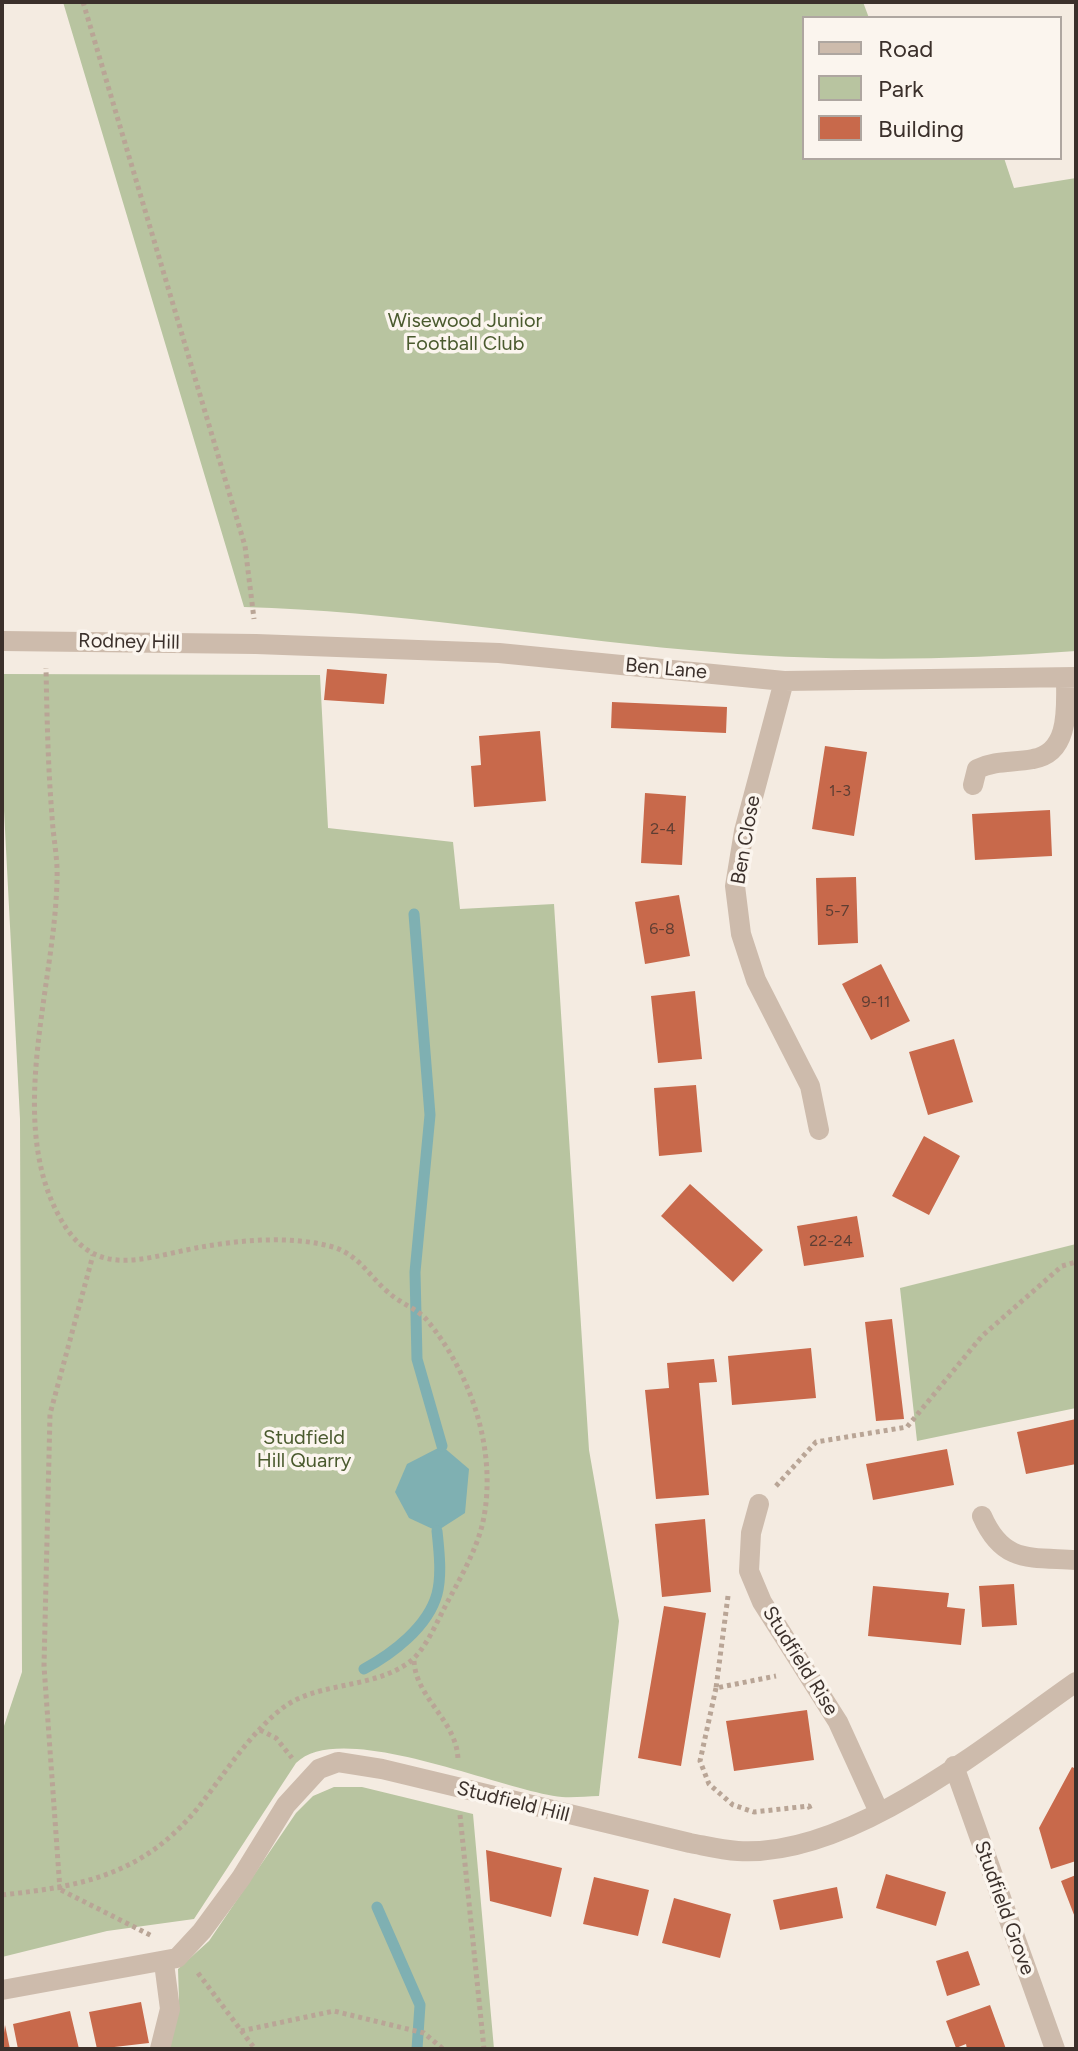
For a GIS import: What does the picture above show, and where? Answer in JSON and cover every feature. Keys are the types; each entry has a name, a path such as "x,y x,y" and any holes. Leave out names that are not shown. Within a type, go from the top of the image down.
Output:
{"street":[{"name":"Rodney Hill","path":"2,641 256,644"},
{"name":"Ben Lane","path":"256,644 499,653 784,681 1071,677"},
{"path":"973,785 977,769 997,760 1037,759 1071,732 1071,677"},
{"name":"Ben Close","path":"784,681 744,831 735,886 741,934 756,980 810,1086 819,1130"},
{"name":"Studfield Rise","path":"759,1504 751,1533 749,1571 762,1602 838,1722 879,1812"},
{"path":"982,1516 992,1539 1003,1549 1032,1557 1076,1560"},
{"name":"Studfield Hill","path":"174,1958 202,1931 241,1878 286,1805 319,1769 338,1762 382,1769 611,1826 739,1851 817,1839 879,1812 954,1766 1076,1682"},
{"name":"Studfield Grove","path":"954,1766 1055,2049"},
{"path":"2,1990 174,1958 170,2009 160,2049"}],"path":[{"path":"83,2 245,546 256,644"},
{"path":"46,641 47,735 58,876 55,926 36,1058 41,1167 58,1215 93,1255 116,1261 150,1260 195,1248 256,1241 304,1242 336,1248 359,1260 386,1291 424,1315 460,1373 476,1409 488,1488 481,1528 465,1569 414,1660 415,1679 458,1744 458,1789"},
{"path":"60,1890 44,1666 50,1414 93,1255"},
{"path":"759,1504 816,1442 907,1427 982,1336 1062,1266 1076,1262"},
{"path":"749,1571 728,1586 727,1617 716,1688 700,1761 709,1784 733,1805 754,1812 809,1806 817,1839"},
{"path":"2,1895 60,1890 94,1881 140,1861 173,1835 230,1762 282,1708 302,1697 377,1678 414,1660"},
{"path":"716,1688 807,1670"},
{"path":"260,1730 276,1738 307,1783"},
{"path":"461,1826 484,2049"},
{"path":"60,1890 145,1929 174,1958 213,1989 255,2049"},
{"path":"241,2031 334,2011 424,2033 443,2049"}],"green space":[{"name":"Wisewood Junior Football Club","path":"63,2 863,2 868,16 802,16 802,160 1005,160 1014,188 1076,178 1076,651 931,658 786,657 633,645 356,614 244,607"},
{"name":"Studfield Hill Quarry","path":"2,674 320,675 328,828 453,842 460,909 554,904 589,1450 619,1621 599,1796 562,1797 535,1792 384,1752 348,1748 318,1751 296,1763 194,1919 107,1931 2,1957 2,1732 22,1672 20,1119 2,772"},
{"path":"1076,1244 1076,1408 917,1441 900,1288"},
{"path":"334,1787 362,1787 473,1814 494,2049 168,2049 179,2001 178,1969 209,1941 296,1813 313,1796"}],"water":[{"path":"442,1446 469,1469 465,1513 437,1531 409,1518 395,1492 407,1464"}],"building":[{"path":"327,669 387,674 384,704 324,700"},
{"path":"612,702 727,707 726,733 611,728"},
{"path":"540,731 546,801 474,807 471,766 481,765 479,736"},
{"path":"825,746 867,752 854,836 812,829"},
{"path":"645,793 686,796 682,865 641,863"},
{"path":"1050,810 1052,856 975,860 972,814"},
{"path":"856,877 858,943 818,945 816,878"},
{"path":"679,895 690,956 645,964 635,902"},
{"path":"881,964 910,1021 871,1040 842,984"},
{"path":"695,991 702,1059 658,1063 651,996"},
{"path":"954,1039 973,1102 928,1115 909,1052"},
{"path":"696,1085 702,1152 659,1156 654,1088"},
{"path":"924,1136 960,1156 929,1215 892,1196"},
{"path":"690,1184 763,1250 733,1282 661,1216"},
{"path":"857,1216 864,1257 804,1266 797,1226"},
{"path":"892,1319 904,1419 876,1421 865,1322"},
{"path":"811,1348 816,1398 732,1405 728,1356"},
{"path":"714,1359 717,1382 699,1383 709,1495 656,1499 645,1390 669,1388 667,1363"},
{"path":"1076,1419 1076,1464 1026,1474 1017,1432"},
{"path":"947,1449 954,1485 873,1500 866,1464"},
{"path":"705,1519 711,1592 662,1597 655,1524"},
{"path":"1014,1584 1017,1625 982,1627 979,1586"},
{"path":"873,1586 949,1593 947,1607 965,1609 961,1645 868,1636"},
{"path":"664,1606 706,1613 681,1766 638,1758"},
{"path":"807,1710 814,1760 734,1771 726,1721"},
{"path":"1072,1767 1076,1769 1076,1861 1051,1869 1039,1828"},
{"path":"486,1850 562,1868 551,1917 490,1901"},
{"path":"886,1874 946,1892 936,1926 876,1908"},
{"path":"1076,1875 1076,1920 1061,1881"},
{"path":"594,1877 649,1890 638,1936 583,1924"},
{"path":"837,1887 843,1918 780,1930 773,1900"},
{"path":"674,1898 731,1914 720,1958 662,1943"},
{"path":"968,1951 980,1985 947,1996 936,1961"},
{"path":"141,2002 149,2043 97,2049 89,2012"},
{"path":"990,2005 1006,2049 967,2049 966,2044 956,2048 946,2021"},
{"path":"70,2011 79,2049 18,2049 13,2024"},
{"path":"5,2025 10,2049 2,2049"}],"waterway":[{"path":"414,914 430,1115 415,1272 417,1359 442,1446"},
{"path":"364,1669 408,1638 426,1618 437,1594 439,1579 437,1531"},
{"path":"377,1907 420,2005 417,2049"}]}
